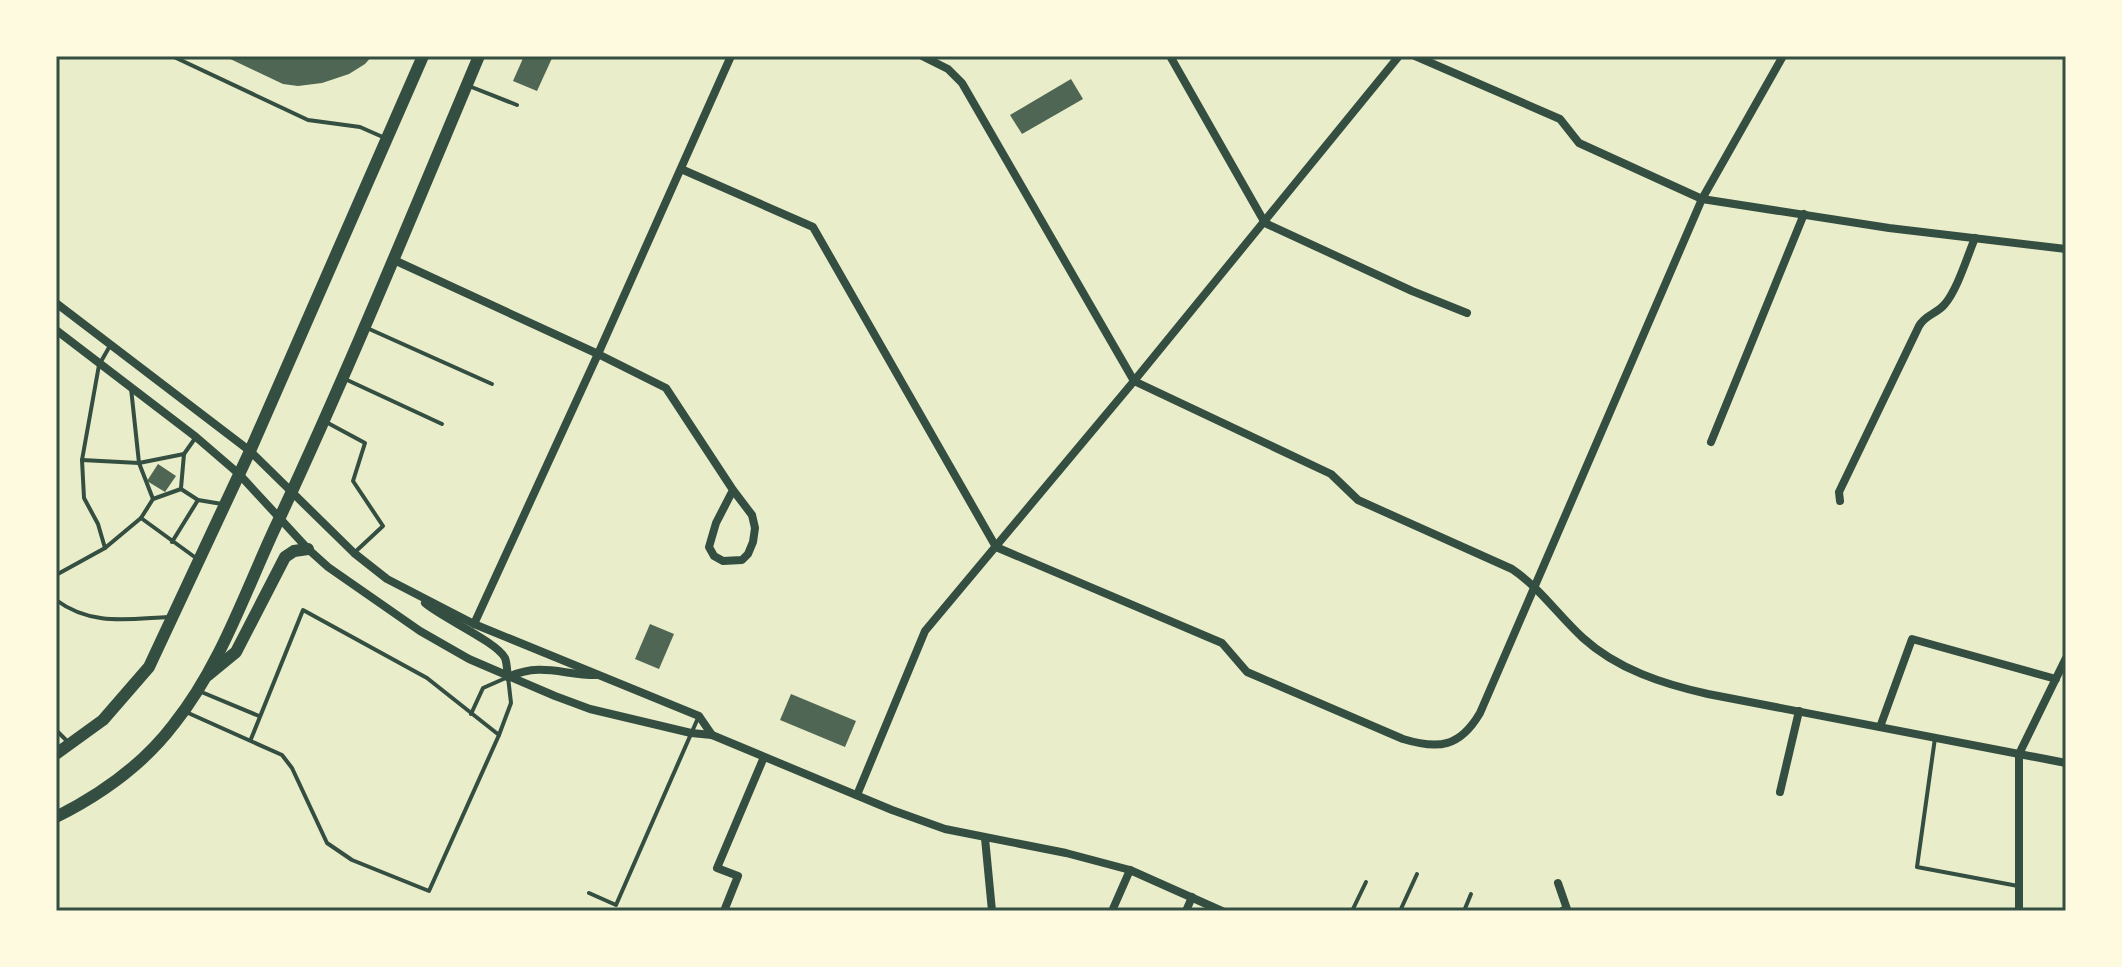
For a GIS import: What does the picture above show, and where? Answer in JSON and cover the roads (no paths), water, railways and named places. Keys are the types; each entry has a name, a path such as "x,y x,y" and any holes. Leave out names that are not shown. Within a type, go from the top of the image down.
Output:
{"main road":[{"path":"56,754 103,720 149,667 250,451 423,56"},
{"path":"56,817 103,790 141,763 199,691 365,327 479,56"},
{"path":"205,677 236,652 285,557 294,551 308,549"}],"street":[{"path":"474,624 731,56"},
{"path":"922,56 948,69 962,83 1134,381 1331,474 1358,500 1512,569 1535,584 1585,640 1630,669 1679,688 2066,763"},
{"path":"1170,56 1265,223 1467,313"},
{"path":"857,795 925,631 1265,223 1399,56"},
{"path":"1415,56 1560,119 1579,143 1702,199 2066,249"},
{"path":"681,169 813,227 996,547 1222,643 1247,672 1403,739 1424,745 1442,745 1460,738 1472,727 1702,199 1783,56"},
{"path":"1711,442 1804,214"},
{"path":"1840,501 1839,492 1919,326 1924,318 1942,308 1949,298 1975,238"},
{"path":"394,260 666,388 752,515 755,528 748,554 742,560 733,562 714,556 709,547 716,523 733,490"},
{"path":"56,303 250,451 354,553 387,579 474,624 699,716 712,735"},
{"path":"56,330 196,437 239,474 308,549 391,613 469,659 590,709 691,733 712,735 945,829 1066,853 1130,870 1222,911"},
{"path":"412,593 437,614 497,648 505,658 508,677"},
{"path":"1880,727 1912,639 2056,679"},
{"path":"2019,911 2019,754 2066,658"},
{"path":"508,677 539,668 579,675 602,675"},
{"path":"1780,792 1799,711"},
{"path":"724,911 738,876 717,868 764,757"},
{"path":"985,838 992,911"},
{"path":"1112,911 1130,870"},
{"path":"1558,883 1567,909 1562,911"},
{"path":"1186,911 1192,897"}],"lane":[{"path":"172,56 308,120 360,127 387,139"},
{"path":"467,85 517,105"},
{"path":"365,327 492,384"},
{"path":"105,548 98,524 84,498 82,460 99,365 111,344"},
{"path":"342,378 442,424"},
{"path":"131,388 139,463 153,499"},
{"path":"323,421 365,443 353,481 383,526 354,553"},
{"path":"181,489 184,454 196,437"},
{"path":"82,460 139,463 184,454"},
{"path":"56,575 105,548 141,518 153,499 181,489"},
{"path":"181,489 198,500 224,504"},
{"path":"172,542 198,500"},
{"path":"141,518 198,559"},
{"path":"56,600 90,617 175,616"},
{"path":"251,739 303,610 427,678 499,735"},
{"path":"184,711 282,755 292,768 327,843 352,860 429,891 511,703 508,677 483,688 471,714"},
{"path":"199,691 259,716"},
{"path":"589,893 616,905 699,716"},
{"path":"56,730 71,745"},
{"path":"1935,738 1917,867 2019,886"},
{"path":"1400,911 1417,874"},
{"path":"1352,911 1366,882"},
{"path":"1464,911 1471,894"}]}
